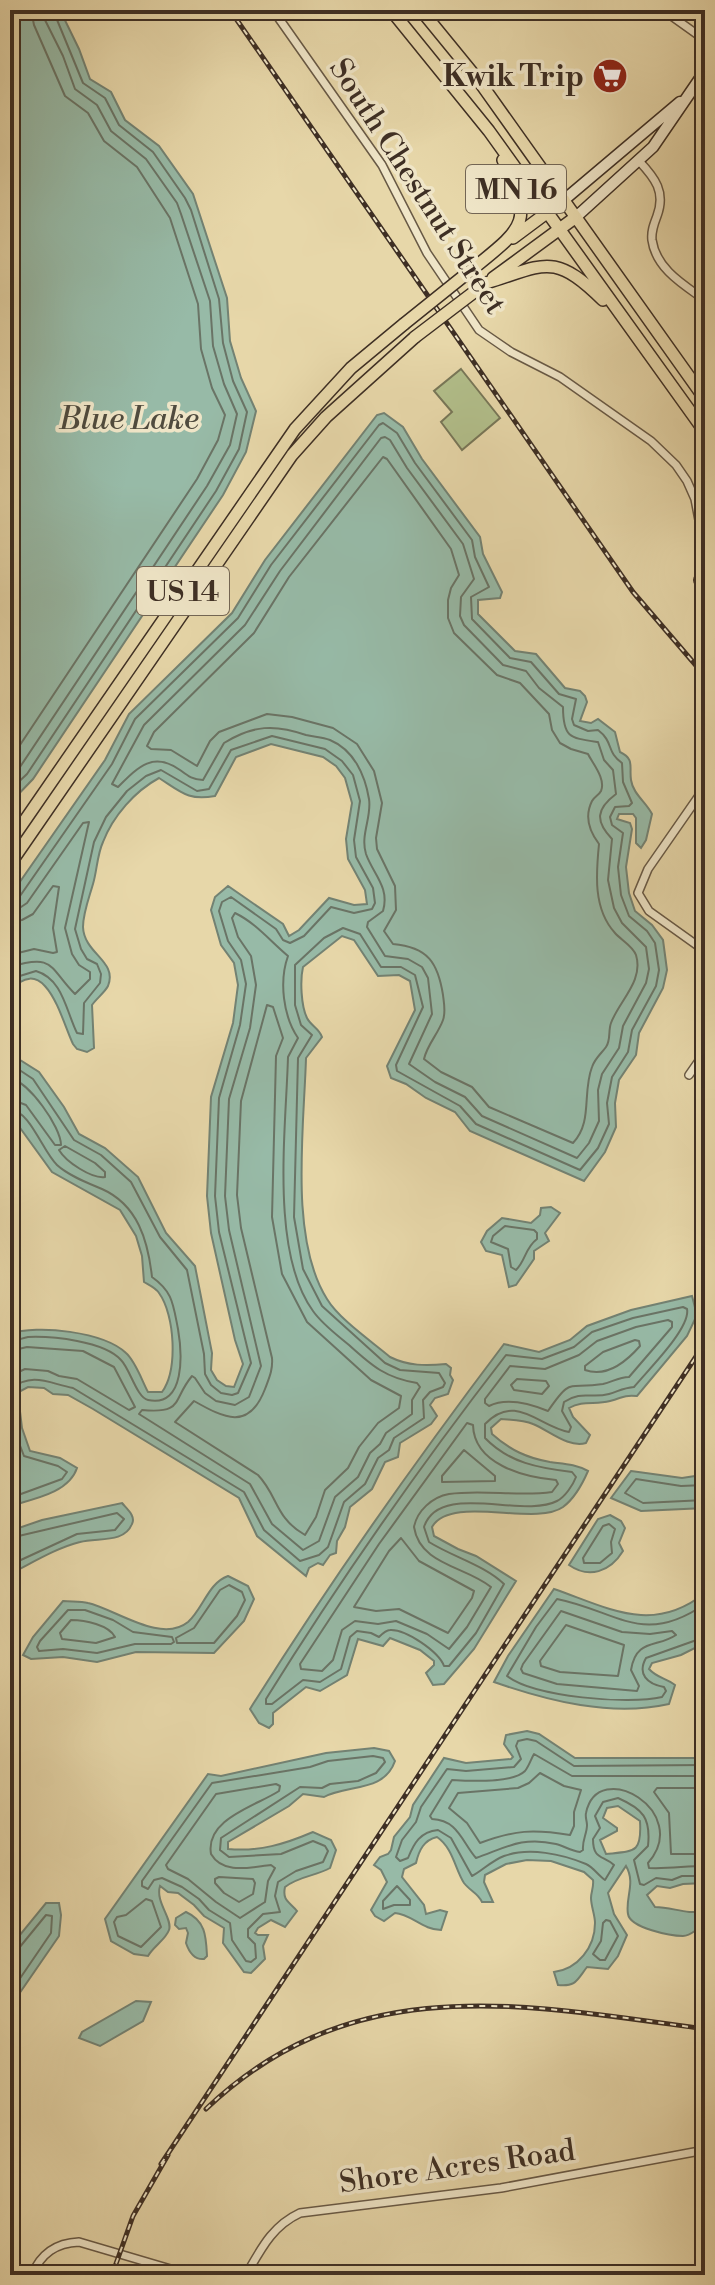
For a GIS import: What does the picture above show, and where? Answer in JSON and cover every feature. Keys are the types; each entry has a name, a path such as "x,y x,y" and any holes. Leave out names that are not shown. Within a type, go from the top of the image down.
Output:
{"main road":[{"name":"MN 16","path":"391,10 489,131 547,212 555,231"},
{"name":"MN 16","path":"421,10 479,81 564,200"},
{"name":"MN 16","path":"489,131 522,204 519,223 502,246"},
{"name":"US 14","path":"10,842 295,429 351,368 475,267 564,200"},
{"path":"564,200 705,399"},
{"name":"MN 16","path":"486,283 576,217"},
{"name":"US 14","path":"555,231 705,432"},
{"name":"US 14","path":"10,864 292,455 326,417 415,337 486,283 525,268 558,267 577,276 625,321"}],"street":[{"name":"South Chestnut Street","path":"273,10 382,165 432,261 479,330 511,352 560,377 651,441 676,465 695,499 699,520 705,620"},
{"path":"663,10 705,40"},
{"path":"576,217 639,161 666,130 705,71"},
{"path":"564,200 690,92"},
{"path":"639,161 660,190 661,206 652,231 655,252 669,272 705,300"},
{"path":"705,787 648,869 638,893 649,911 705,951"},
{"path":"689,1075 705,1052"},
{"name":"Shore Acres Road","path":"246,2275 269,2234 282,2222 300,2213 501,2188 705,2150"},
{"path":"32,2275 39,2260 49,2250 64,2243 79,2242 191,2275"}],"green space":[{"path":"461,369 500,418 462,450 441,422 452,412 434,391"}],"water":[{"name":"Blue Lake","path":"10,10 60,10 90,79 111,92 125,120 159,146 193,194 227,298 230,341 241,378 256,411 246,452 223,495 33,779 10,803"},
{"path":"384,413 403,427 422,459 480,537 483,554 502,592 500,598 478,600 478,614 515,651 536,654 565,688 580,691 587,702 580,721 591,723 598,719 615,732 620,752 630,761 632,785 652,814 641,848 636,843 636,818 633,814 619,814 617,819 630,823 632,829 626,867 629,893 635,911 652,925 663,940 667,970 663,988 639,1033 636,1055 619,1080 615,1103 616,1127 605,1152 584,1181 470,1131 455,1112 391,1078 387,1066 415,1010 410,981 399,975 378,976 354,940 342,936 303,967 305,1013 322,1037 306,1058 302,1149 303,1215 315,1274 327,1299 339,1314 390,1357 417,1365 446,1364 451,1368 453,1380 448,1394 435,1398 430,1405 437,1416 431,1424 400,1443 398,1457 385,1462 372,1489 350,1507 345,1527 337,1541 336,1553 330,1555 323,1565 318,1563 309,1568 306,1576 257,1536 239,1498 93,1409 68,1395 53,1394 44,1388 28,1387 15,1394 30,1451 60,1458 77,1468 73,1477 58,1489 10,1506 10,1334 53,1330 102,1340 130,1357 148,1392 162,1392 167,1382 171,1370 172,1342 164,1303 158,1291 144,1282 142,1256 136,1236 120,1210 52,1172 10,1114 10,1060 20,1060 39,1072 79,1134 105,1148 138,1177 166,1233 195,1266 212,1353 211,1370 217,1380 234,1387 243,1364 211,1233 207,1196 211,1097 233,1023 238,985 234,963 221,945 211,910 215,897 228,886 283,924 289,936 299,930 329,898 354,905 367,904 365,890 348,859 346,839 352,803 345,778 336,766 323,757 271,744 236,757 215,796 191,796 159,778 126,805 107,832 101,847 84,916 85,936 105,963 110,977 107,988 92,1005 94,1048 87,1052 73,1044 58,1007 43,984 33,979 23,981 10,991 10,896 105,760 129,714 232,613 265,560 377,415"},
{"path":"551,1207 560,1213 545,1233 549,1241 534,1251 534,1259 516,1285 509,1287 502,1255 486,1251 481,1242 487,1231 502,1218 531,1223 540,1215 541,1208"},
{"path":"692,1296 697,1315 687,1336 637,1396 569,1408 590,1435 586,1443 566,1441 522,1421 501,1419 491,1428 492,1434 519,1452 588,1471 571,1500 550,1512 457,1513 442,1517 432,1527 434,1536 476,1556 516,1581 474,1649 444,1684 433,1685 426,1673 434,1661 420,1650 390,1638 383,1646 358,1639 347,1675 320,1691 306,1687 273,1713 273,1724 269,1728 259,1723 250,1709 280,1662 373,1524 504,1344 539,1352 570,1340 587,1326 631,1310"},
{"path":"631,1471 682,1478 705,1477 705,1508 641,1511 611,1498"},
{"path":"122,1503 133,1518 123,1535 71,1545 10,1574 10,1531 42,1520"},
{"path":"610,1515 621,1521 625,1528 619,1543 623,1551 618,1558 599,1571 584,1572 569,1565 598,1519"},
{"path":"228,1576 248,1586 254,1599 244,1621 214,1653 136,1652 97,1662 63,1657 31,1659 23,1655 33,1637 63,1601 99,1606 152,1627 177,1628 188,1622 215,1584"},
{"path":"554,1589 612,1610 648,1615 667,1613 686,1606 705,1593 705,1643 681,1655 652,1663 649,1669 675,1685 669,1704 647,1708 603,1708 558,1701 494,1682"},
{"path":"527,1731 539,1734 575,1758 705,1758 705,1883 670,1888 657,1886 647,1895 655,1907 705,1911 705,1925 683,1936 661,1933 630,1919 627,1908 630,1878 626,1866 608,1893 614,1914 627,1935 618,1956 608,1969 587,1967 572,1984 558,1985 554,1972 578,1962 592,1940 595,1923 591,1898 593,1880 584,1872 551,1861 527,1860 506,1864 485,1875 484,1882 493,1902 482,1902 464,1883 450,1853 437,1837 425,1843 416,1863 404,1869 402,1877 424,1905 426,1914 440,1910 447,1912 441,1930 401,1914 395,1913 384,1921 375,1916 371,1910 387,1882 381,1870 374,1865 391,1850 394,1837 410,1817 413,1805 444,1758 466,1763 511,1759 513,1757 504,1744 506,1735","holes":["618,1806 640,1821 640,1839 635,1848 606,1854 600,1840 617,1831 603,1818 607,1808"]},
{"path":"374,1748 389,1751 395,1761 382,1778 324,1797 303,1794 289,1806 228,1842 228,1849 261,1848 313,1832 331,1840 336,1850 330,1868 285,1887 286,1898 297,1911 285,1927 271,1920 258,1928 255,1933 268,1935 263,1946 265,1959 251,1973 244,1972 223,1943 224,1928 204,1916 178,1893 168,1892 160,1886 160,1898 170,1926 165,1937 148,1956 134,1954 111,1941 105,1919 208,1774 221,1776 326,1753"},
{"path":"46,1903 59,1903 59,1936 10,2007 10,1947"},
{"path":"186,1912 198,1920 204,1930 207,1956 204,1959 195,1957 189,1949 186,1928 179,1929 175,1925 176,1918"},
{"path":"136,2001 151,2002 143,2021 100,2046 79,2038 82,2032"}],"railway":[{"path":"230,10 633,592 705,676"},
{"path":"161,2164 705,1343"},
{"path":"206,2109 262,2064 320,2034 380,2016 442,2007 506,2006 571,2011 705,2029"},
{"path":"112,2275 133,2216 168,2155"}],"place":[{"name":"Kwik Trip","path":"610,76"}]}
